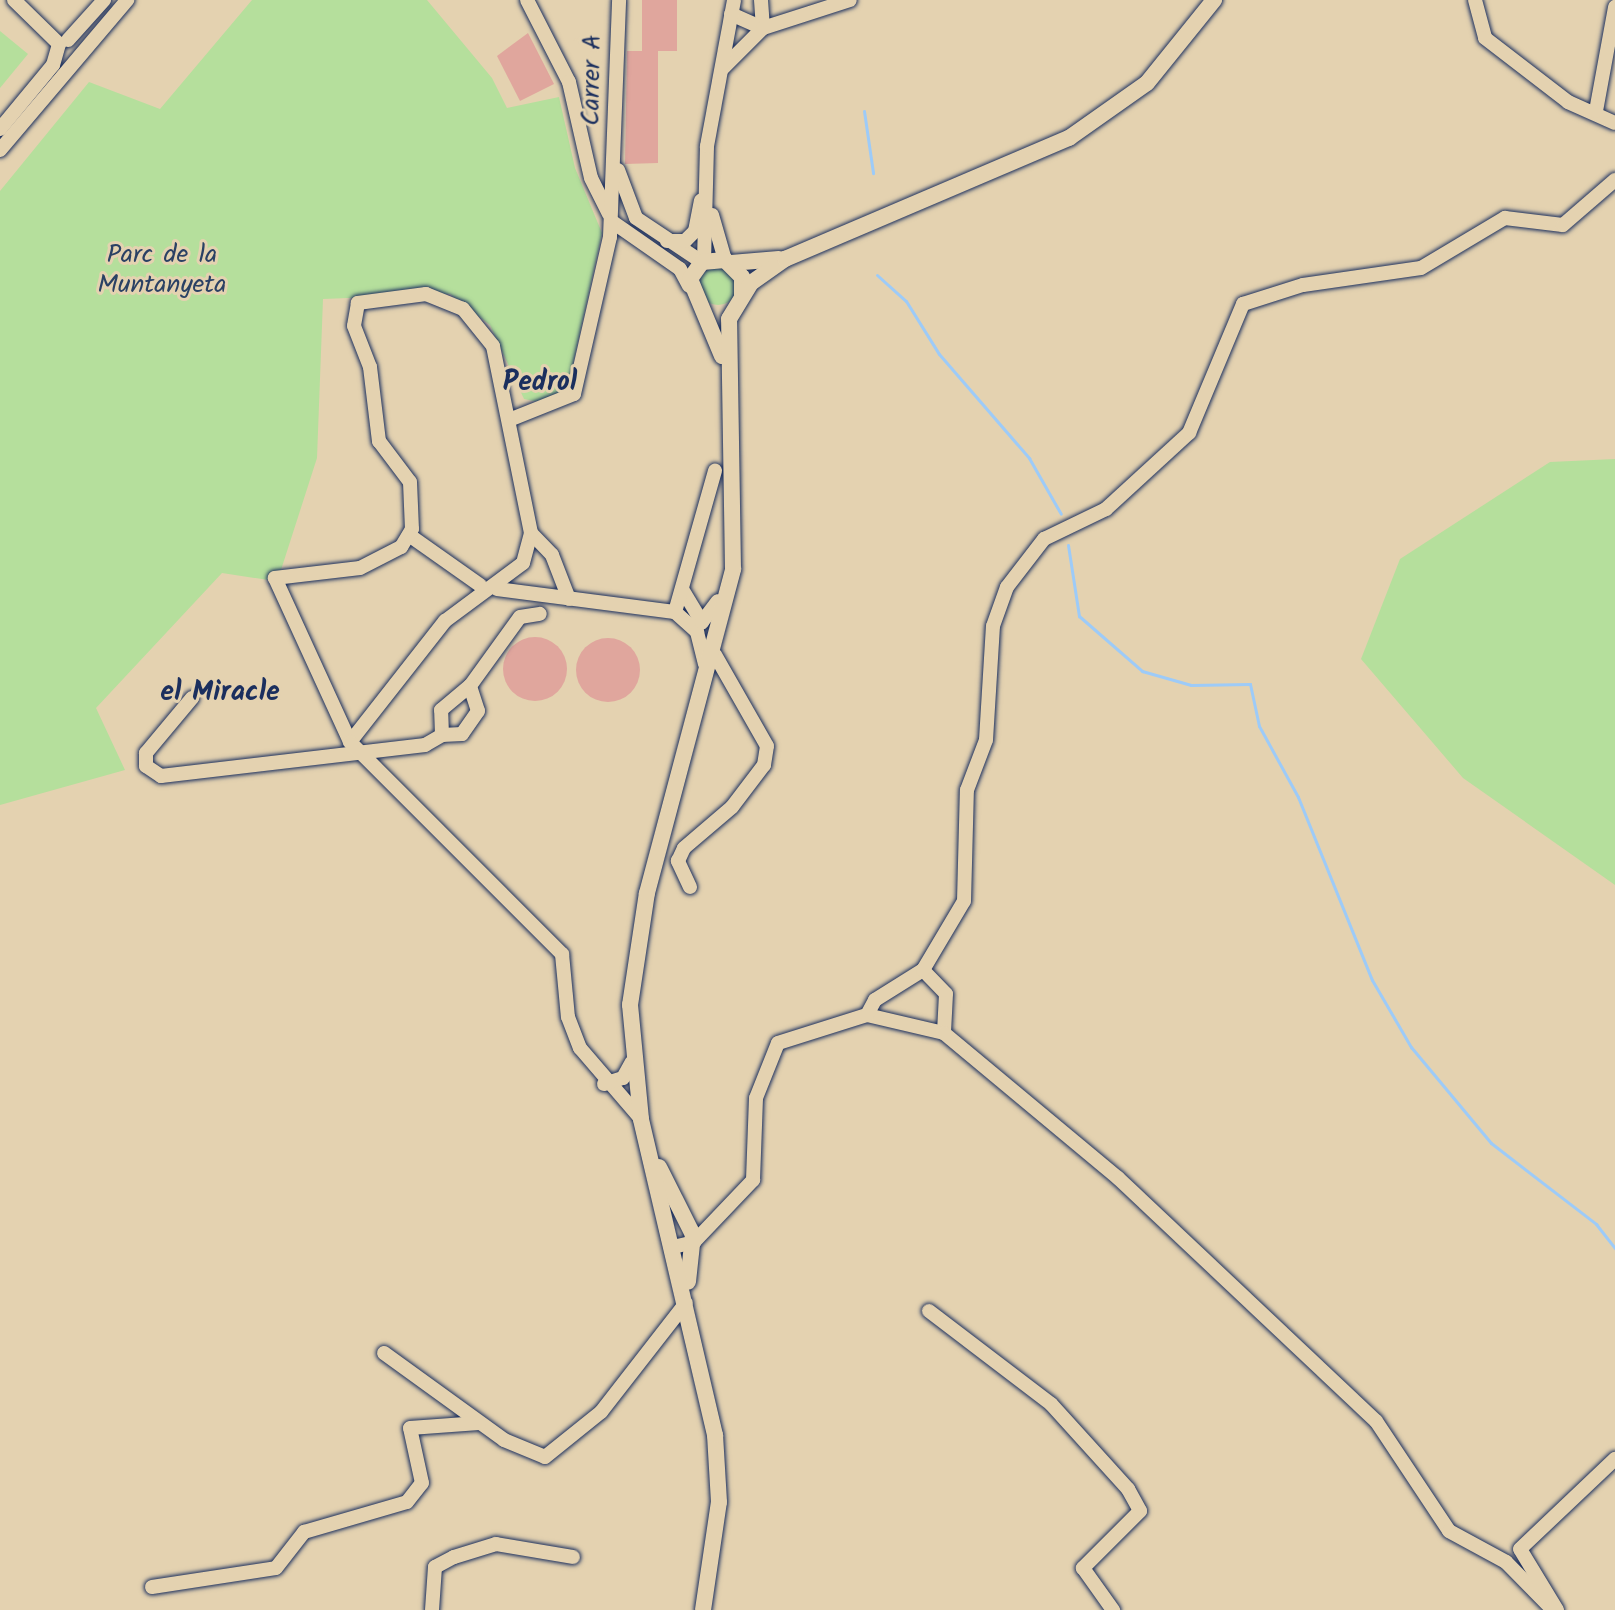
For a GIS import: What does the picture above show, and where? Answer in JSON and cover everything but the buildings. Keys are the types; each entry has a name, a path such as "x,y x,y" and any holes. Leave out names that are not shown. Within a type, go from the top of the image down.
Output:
{"main road":[{"path":"700,308 718,313 738,300 785,259 1069,138 1147,83 1214,0"},
{"path":"725,365 689,286 703,262 785,259"},
{"path":"703,1610 718,1470 686,1303 641,1119 632,1062 639,930 715,655 736,539 725,365 742,277 728,261"},
{"path":"647,1142 696,1236 686,1303"}],"street":[{"path":"14,0 61,46 71,64"},
{"path":"0,129 61,46 104,0"},
{"path":"0,150 127,0"},
{"path":"527,0 569,82 594,172 618,214 680,269 689,286"},
{"name":"Carrer A","path":"618,214 619,0"},
{"path":"761,0 763,28"},
{"path":"721,69 763,28 850,0"},
{"path":"1475,0 1485,38 1568,102 1596,111 1615,123"},
{"path":"664,241 678,243 695,231 733,7 763,28"},
{"path":"1596,111 1615,7"},
{"path":"61,46 82,50"},
{"name":"Carrer A","path":"594,172 607,177 616,161"},
{"name":"Carrer A","path":"616,161 618,214"},
{"path":"594,172 618,214 703,262 710,207 707,170"},
{"path":"867,1015 875,1000 923,970 964,901 967,790 986,740 993,626 1007,587 1044,539 1106,509 1189,433 1243,304 1303,285 1421,268 1505,218 1563,225 1615,180"},
{"path":"710,207 728,261"},
{"path":"509,420 574,394 618,214"},
{"path":"353,748 445,621 497,589 523,563 531,533 493,346 463,309 426,294 358,303 354,326 370,367 379,441 410,482 409,535"},
{"path":"675,612 715,471"},
{"path":"531,533 552,555 569,599"},
{"path":"409,535 360,568 275,578 353,748 562,954 568,1017 604,1084 641,1119"},
{"path":"409,535 480,585"},
{"path":"707,685 701,640 736,539"},
{"path":"497,589 675,612 701,640"},
{"path":"682,589 696,618 709,622"},
{"path":"442,735 441,710 470,686 520,617 540,614"},
{"path":"690,887 678,861 684,848 732,807 764,765 767,746 715,655"},
{"path":"192,698 146,753 146,766 161,776 353,748 425,745 442,735 462,734 478,711 470,686"},
{"path":"923,970 946,994 944,1033"},
{"path":"672,1244 696,1236 753,1180 756,1098 778,1043 867,1015 944,1033 1118,1178 1376,1421 1449,1531 1506,1562 1555,1610"},
{"path":"604,1084 623,1078 632,1062"},
{"path":"604,1084 636,1092"},
{"path":"618,1100 636,1092"},
{"path":"384,1353 479,1423 545,1457 560,1449 646,1362 686,1303"},
{"path":"929,1311 1051,1404 1128,1489 1140,1511 1083,1568 1113,1610"},
{"path":"152,1587 276,1568 304,1532 407,1502 422,1483 410,1428 479,1423"},
{"path":"1555,1610 1520,1549 1615,1459"},
{"path":"432,1610 435,1567 454,1557 496,1544 573,1557"}],"green space":[{"name":"Parc de la Muntanyeta","path":"252,0 427,0 492,78 507,108 559,97 575,168 602,233 569,382 561,394 539,402 524,399 490,325 450,294 323,299 317,458 281,570 268,580 222,573 96,708 125,770 0,805 0,191 89,82 160,109"},
{"path":"0,31 28,54 0,88"},
{"path":"718,267 731,273 737,286 731,299 718,305 705,299 699,286 705,273"},
{"path":"1615,459 1615,885 1463,778 1361,659 1400,559 1550,462"}],"waterway":[{"path":"864,111 873,173"},
{"path":"877,275 906,301 939,354 1029,458 1061,514"},
{"path":"1068,545 1079,616 1142,671 1191,685 1250,684 1259,726 1298,797 1372,980 1411,1047 1491,1143 1596,1224 1615,1248"}],"district":[{"name":"Pedrol","path":"540,383"},
{"name":"el Miracle","path":"220,693"}]}
